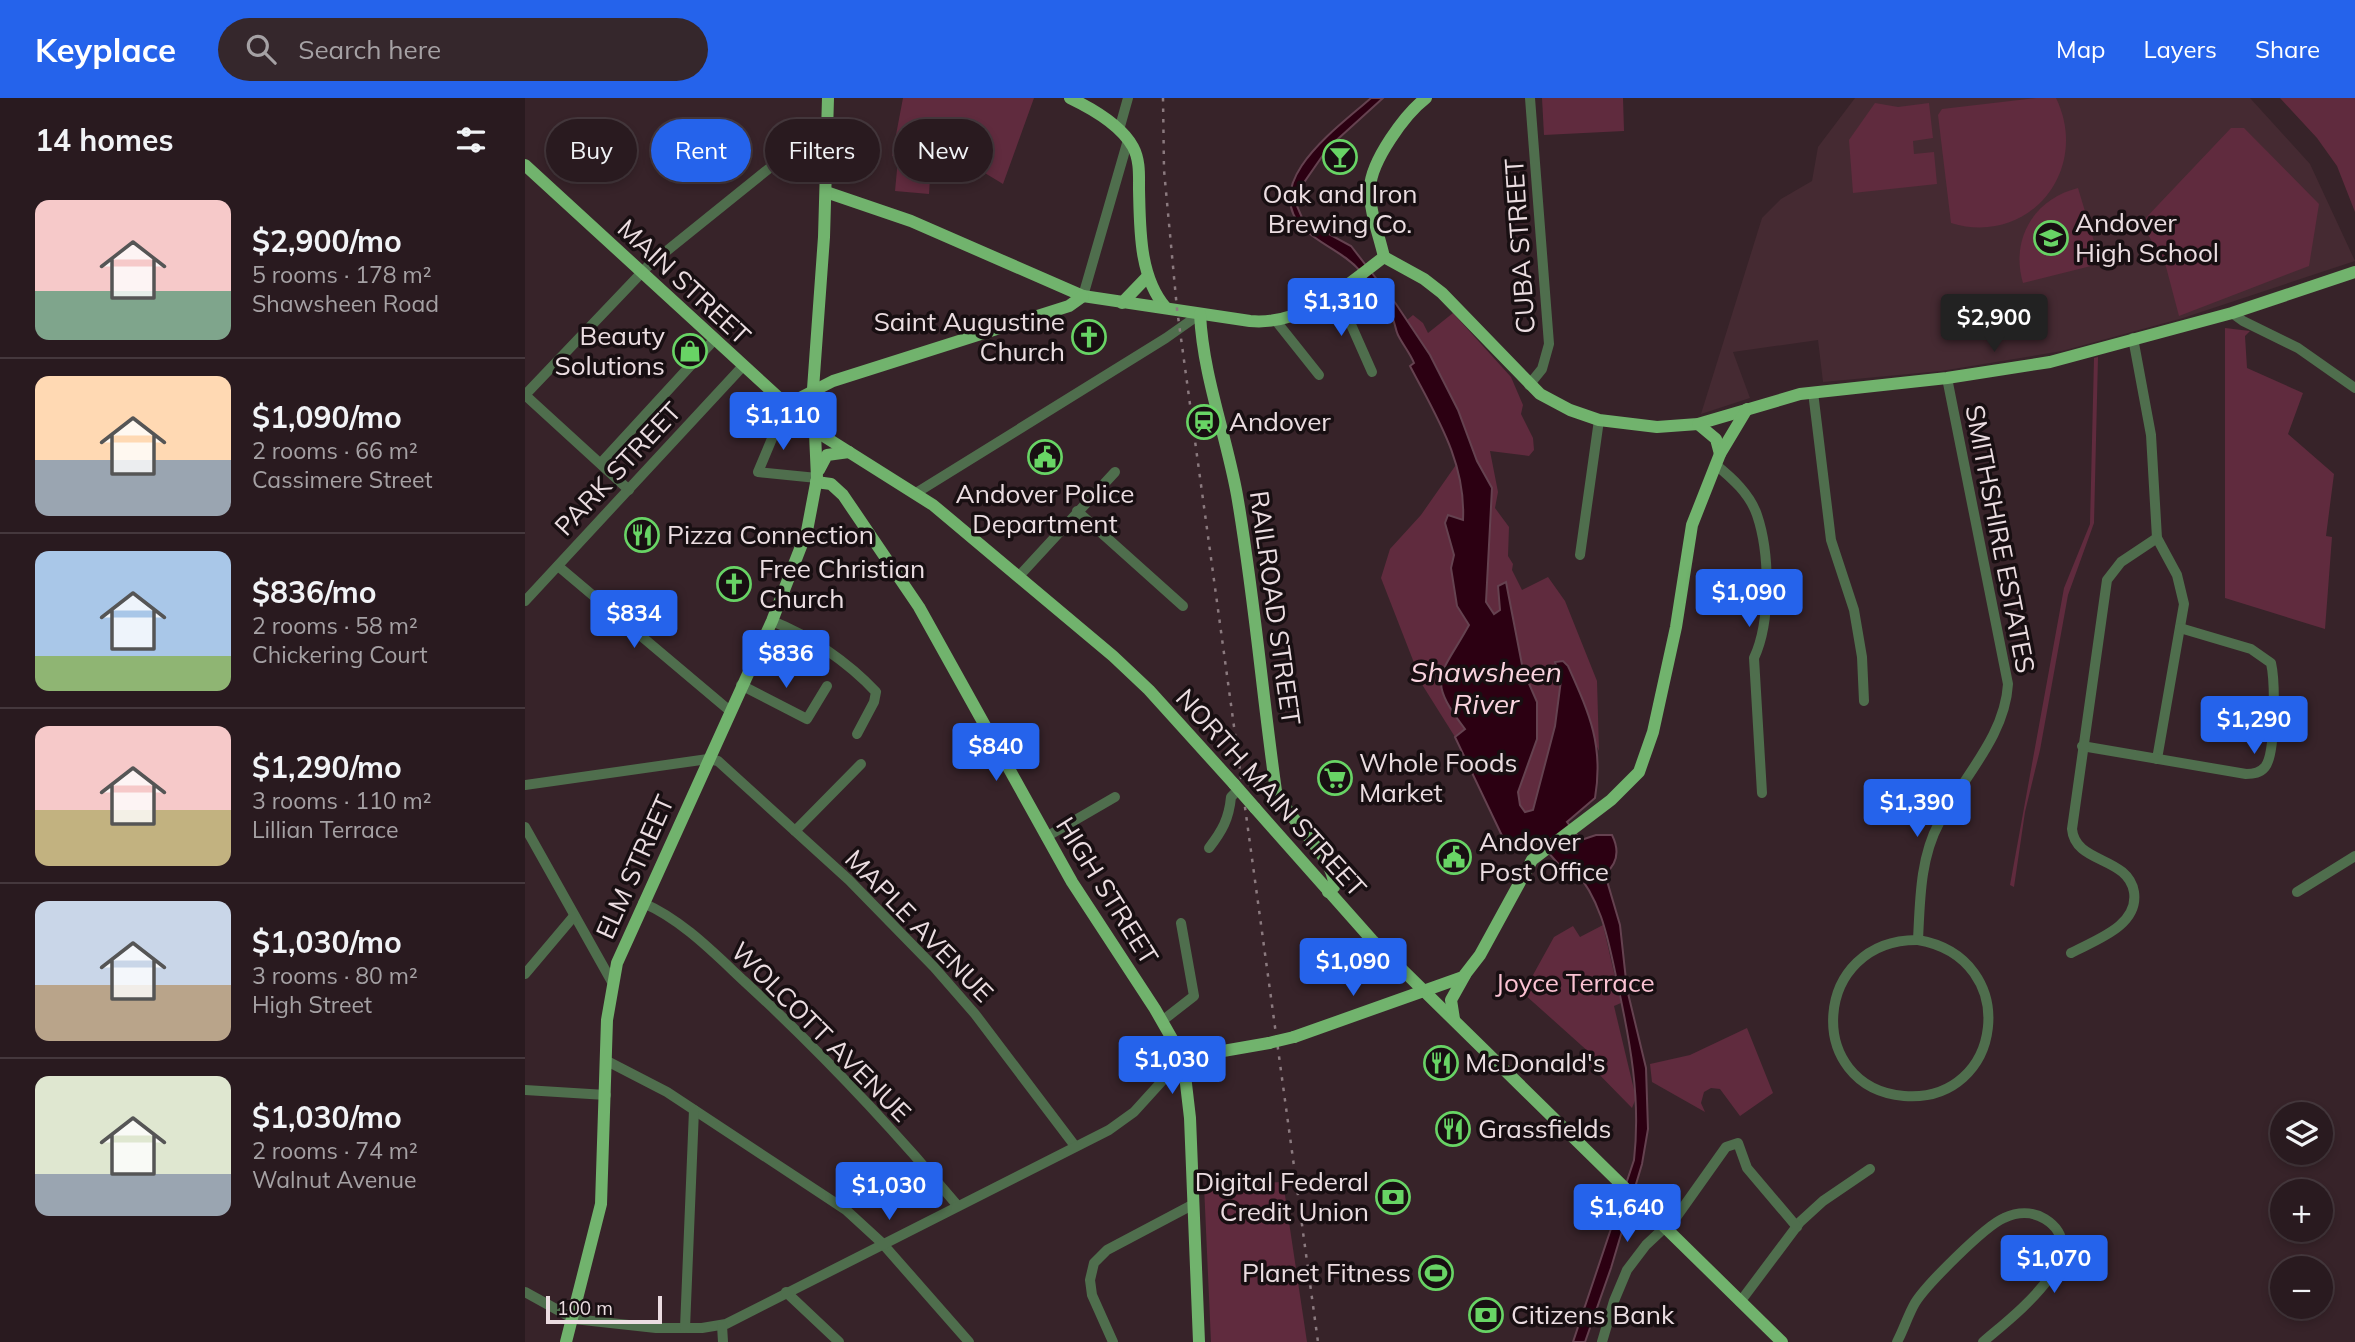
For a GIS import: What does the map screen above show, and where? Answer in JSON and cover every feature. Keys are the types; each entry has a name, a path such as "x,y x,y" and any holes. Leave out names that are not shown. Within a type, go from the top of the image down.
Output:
{"main road":[{"name":"ELM STREET","path":"828,98 828,119"},
{"path":"1070,98 1119,130 1128,140 1138,163 1141,225 1148,276 1167,307"},
{"path":"1379,260 1370,181 1378,161 1402,125 1426,98"},
{"name":"MAIN STREET","path":"525,165 814,430"},
{"name":"ELM STREET","path":"566,1342 601,1205 607,1020 612,982 623,946 772,621 804,543 817,478 813,389 826,182"},
{"path":"826,191 911,221 1083,296 1250,321 1276,321 1294,316 1336,293 1379,260"},
{"path":"1379,260 1424,279 1443,293 1529,385 1555,403 1599,420 1634,426 1698,424 1813,392 1947,378 2050,362 2232,313 2355,272"},
{"path":"1122,303 1148,276"},
{"path":"786,405 813,389 1069,306 1083,296"},
{"name":"RAILROAD STREET","path":"1200,314 1207,372 1230,457 1242,522 1276,790 1287,812 1322,856 1332,874 1334,887 1328,892"},
{"path":"1454,1020 1451,1000 1480,955 1532,860 1624,790 1644,763 1676,627 1692,525 1718,459 1747,409"},
{"path":"1698,424 1716,439 1718,459"},
{"name":"NORTH MAIN STREET","path":"814,430 916,492 1130,672 1328,892 1422,989 1782,1342"},
{"path":"817,478 827,455 849,452"},
{"name":"HIGH STREET","path":"817,478 837,488 896,571 931,628 1046,837 1183,1058 1190,1118 1199,1342"},
{"path":"1183,1058 1294,1037 1465,975"}],"street":[{"path":"1119,130 1128,98"},
{"name":"CUBA STREET","path":"1529,385 1542,369 1549,344 1530,98"},
{"path":"1083,296 1128,140"},
{"path":"629,490 525,395 641,273 765,172"},
{"path":"1336,293 1372,372"},
{"path":"2232,313 2242,321 2298,348 2355,388"},
{"path":"916,492 1166,338 1200,314"},
{"path":"1276,321 1319,375"},
{"path":"2133,338 2151,435 2157,538 2177,575 2184,604 2157,759"},
{"path":"601,463 714,340"},
{"name":"PARK STREET","path":"525,601 743,366"},
{"name":"SMITHSHIRE ESTATES","path":"1918,940 1922,881 1938,825 1983,752 2004,709 2007,693 2007,674 1947,378"},
{"path":"1813,392 1831,540 1854,610 1863,657 1864,701"},
{"path":"786,405 758,472 817,478"},
{"path":"1580,555 1599,420"},
{"path":"1718,459 1748,498 1757,515 1762,545 1767,613 1762,641 1753,658 1762,793"},
{"path":"1019,576 1115,472"},
{"path":"1077,511 1183,606"},
{"path":"2071,953 2123,923 2131,914 2134,900 2133,887 2123,872 2084,851 2073,838 2072,829 2107,580 2121,562 2157,538"},
{"path":"558,566 730,710"},
{"path":"772,621 806,637 862,677 876,692 857,734"},
{"path":"2082,746 2254,774 2265,767 2271,751 2271,663 2251,649 2180,628"},
{"path":"741,685 807,719 827,686"},
{"path":"525,785 708,759"},
{"name":"MAPLE AVENUE","path":"708,759 724,765 886,916 975,1014 1075,1146"},
{"path":"795,831 861,764"},
{"path":"1209,848 1223,830 1236,787"},
{"path":"1046,837 1115,797"},
{"path":"525,827 612,982"},
{"path":"2297,892 2355,856"},
{"name":"WOLCOTT AVENUE","path":"643,903 674,921 717,956 805,1039 957,1205"},
{"path":"525,974 574,916"},
{"path":"1162,1021 1194,996 1181,923"},
{"path":"1918,940 1953,951 1971,968 1987,1000 1989,1025 1977,1060 1961,1078 1939,1091 1903,1096 1868,1084 1850,1067 1834,1035 1833,1010 1845,976 1861,957 1882,945 1918,940"},
{"path":"525,1292 574,1319 685,1328 722,1325 745,1316 786,1292 1122,1122 1183,1058"},
{"path":"607,1061 640,1075 822,1192 882,1243 969,1342"},
{"path":"525,1090 606,1096"},
{"path":"685,1328 694,1110"},
{"path":"1602,1342 1623,1277 1646,1245 1665,1229 1725,1147 1738,1143 1747,1168 1797,1227"},
{"path":"1740,1302 1797,1227 1823,1201 1870,1169"},
{"path":"1113,1342 1092,1295 1090,1280 1094,1263 1107,1250 1193,1204"},
{"path":"1897,1342 1919,1297 1986,1231 2011,1215 2036,1214 2048,1220 2060,1239 2062,1250 2057,1267 1983,1342"},
{"path":"786,1292 839,1342"},
{"path":"722,1325 723,1342"}],"shaded area":[{"name":"Andover High School","path":"1855,98 2250,98 2310,164 2355,261 2183,318 2062,351 1941,371 1823,382 1818,340 1733,352 1750,398 1701,414 1762,218 1781,199 1812,181 1818,147"}],"green space":[{"path":"903,98 1034,98 1003,184 993,178 993,119 899,119"},
{"path":"1542,98 1623,98 1624,131 1544,135"},
{"path":"2056,98 2065,125 2065,151 2059,176 2046,197 2028,213 2005,224 1979,227 1951,223 1938,115 1942,109"},
{"path":"2280,98 2355,98 2355,212 2337,166 2317,138"},
{"path":"1875,103 1898,107 1929,103 1933,138 1913,141 1914,154 1934,152 1937,184 1853,193 1849,140"},
{"path":"2231,128 2244,128 2319,204 2309,266 2179,316 2165,263 2141,223"},
{"path":"896,182 930,182 929,194 895,191"},
{"path":"2078,188 2099,258 2095,265 2023,283 2020,251 2029,223 2049,201"},
{"path":"1453,313 1511,377 1523,405 1521,414 1533,438 1534,450 1529,456 1490,451 1498,492 1495,508 1509,527 1508,556 1513,564 1512,570 1522,590 1548,577 1565,601 1597,681 1599,751 1592,736 1522,828 1516,783 1537,739 1492,630 1483,595 1485,521 1419,339 1407,320 1413,315 1423,323 1428,333"},
{"path":"2225,328 2250,331 2245,336 2247,368 2303,393 2288,434 2334,474 2326,536 2332,537 2325,629 2225,598"},
{"path":"2098,357 2094,523 2068,595 2040,750 2025,812 2014,887 2010,885 2064,588 2090,524 2094,358"},
{"path":"1458,462 1464,497 1463,522 1482,644 1479,719 1455,737 1423,686 1381,578 1390,549 1421,515"},
{"name":"Joyce Terrace","path":"1603,925 1621,1003 1614,1006 1636,1098 1632,1108 1585,1060 1591,1054 1523,993 1554,937 1573,926 1580,937"},
{"path":"1747,1028 1773,1093 1740,1116 1720,1089 1711,1088 1704,1092 1701,1103 1705,1112 1652,1082 1650,1064 1690,1055"},
{"path":"1283,1182 1307,1342 1211,1342 1204,1185"}],"water":[{"name":"Shawsheen River","path":"1371,98 1383,98 1328,148 1296,194 1297,206 1303,220 1351,246 1396,304 1430,355 1458,410 1477,461 1492,488 1486,602 1494,614 1500,610 1498,586 1506,582 1523,670 1537,702 1537,739 1518,792 1520,805 1525,812 1533,810 1555,726 1561,680 1555,662 1563,661 1568,666 1588,714 1598,762 1595,798 1567,822 1581,840 1596,835 1612,835 1616,846 1615,861 1605,874 1620,925 1627,989 1646,1068 1648,1129 1642,1164 1611,1268 1585,1342 1573,1342 1634,1160 1636,1137 1630,1048 1607,935 1591,894 1573,868 1561,867 1540,843 1522,845 1505,842 1455,737 1465,729 1445,698 1441,677 1469,625 1457,606 1451,568 1454,555 1445,523 1448,515 1463,520 1460,478 1439,421 1410,366 1414,363 1381,298 1354,265 1304,229 1292,211 1290,193 1296,175 1308,157"}],"railway":[{"path":"1163,98 1164,170 1177,309 1318,1342"}],"place":[{"name":"Oak and Iron Brewing Co.","path":"1340,157"},
{"name":"Andover High School","path":"2051,238"},
{"name":"Saint Augustine Church","path":"1089,337"},
{"name":"Beauty Solutions","path":"690,351"},
{"name":"Andover","path":"1204,422"},
{"name":"Andover Police Department","path":"1045,457"},
{"name":"Pizza Connection","path":"642,535"},
{"name":"Free Christian Church","path":"734,584"},
{"name":"Whole Foods Market","path":"1335,778"},
{"name":"Andover Post Office","path":"1454,857"},
{"name":"McDonald's","path":"1441,1063"},
{"name":"Grassfields","path":"1453,1129"},
{"name":"Digital Federal Credit Union","path":"1393,1197"},
{"name":"Planet Fitness","path":"1436,1273"},
{"name":"Citizens Bank","path":"1486,1315"}]}
